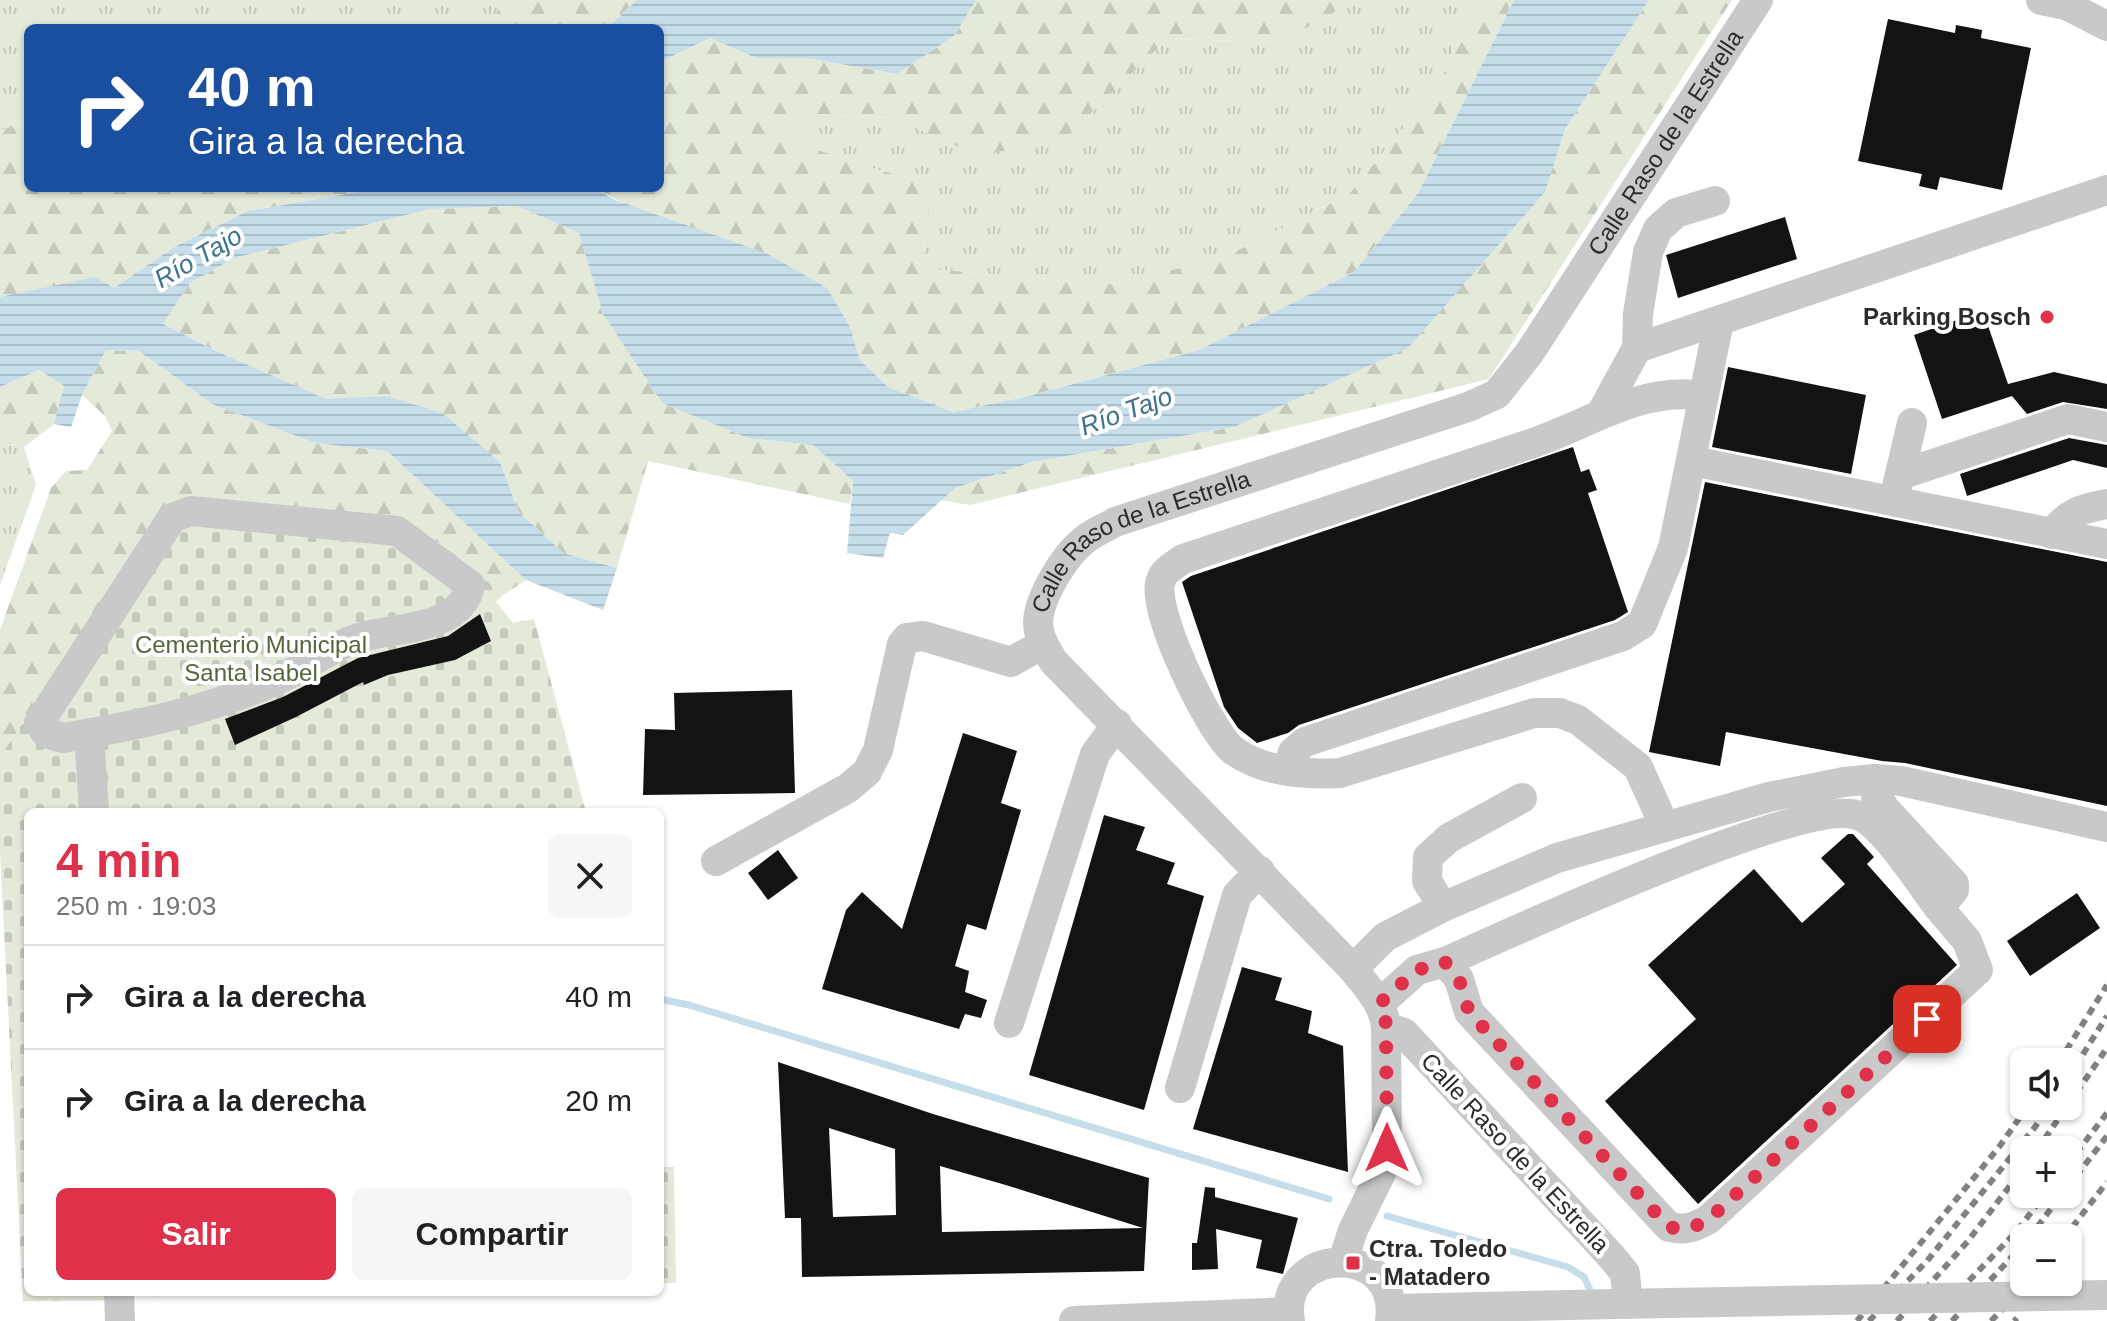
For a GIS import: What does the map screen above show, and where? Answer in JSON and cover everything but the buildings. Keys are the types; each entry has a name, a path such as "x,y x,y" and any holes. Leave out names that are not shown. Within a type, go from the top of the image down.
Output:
{"street":[{"name":"Calle Raso de la Estrella","path":"1621,1304 1625,1273 1500,1134 1404,1033 1383,1016 1353,969 1054,662 1043,644 1038,622 1044,599 1060,566 1082,541 1115,522 1468,407 1497,394 1530,352 1758,0"},
{"path":"2041,0 2066,5 2107,26"},
{"path":"1637,348 2107,190"},
{"path":"1602,412 1637,348 1638,314 1648,252 1658,229 1676,213 1715,201"},
{"path":"1287,770 1293,752 1305,742 1623,636 1642,624 1673,548 1719,321"},
{"path":"1665,827 1638,767 1578,720 1560,713 1534,713 1340,773 1312,775 1256,762 1232,750 1188,682 1159,598 1160,580 1183,559 1536,443 1602,412 1680,392 1703,396"},
{"path":"1897,488 2068,419 2107,427"},
{"path":"1897,488 1912,423"},
{"path":"1692,461 1897,488 2052,534 2107,544"},
{"path":"2052,534 2060,523 2078,510 2107,504"},
{"path":"191,511 397,531 470,585 468,597 448,616 360,638 274,681 189,713 89,733 63,738 46,733 39,723 172,518 191,511"},
{"path":"716,861 848,788 867,772 878,750 902,644 907,638 923,636 1011,662 1043,644"},
{"path":"1009,1023 1095,754 1117,724"},
{"path":"89,733 94,808"},
{"path":"1875,779 1876,796 1886,810 1954,884 1954,890 1939,908"},
{"path":"1353,969 1385,937 1443,907 1557,858 1769,797 1875,779 1901,781 2107,827"},
{"path":"1443,907 1427,881 1428,857 1449,838 1522,798"},
{"path":"1343,1261 1353,1230 1382,1171 1387,1148 1383,1016 1417,970 1445,962 1753,834 1825,816 1858,815 1876,826 1967,941 1978,970 1709,1219 1681,1230 1669,1227 1469,1012 1459,979 1445,962"},
{"path":"1180,1088 1237,895 1260,871"},
{"path":"1074,1321 1290,1316 1293,1291 1305,1274 1323,1264 1343,1261 1361,1265 1377,1276 1387,1291 1391,1315 1621,1304 2107,1295"},
{"path":"119,1296 120,1321"}],"green space":[{"path":"0,0 501,0 492,24 24,24 24,122 0,131"},
{"path":"501,0 637,0 611,24 492,24"},
{"path":"976,0 1357,0 1280,42 1167,39 1064,139 978,156 894,118 790,113 789,141 927,185 929,222 919,268 1109,284 1221,259 1349,194 1438,86 1477,0 1514,0 1419,192 1354,272 1199,350 1029,396 953,412 888,387 860,360 849,325 602,192 664,192 664,60 710,38 756,58 806,58 897,74 954,36"},
{"path":"1357,0 1477,0 1438,86 1349,194 1221,259 1109,284 919,268 929,222 788,141 790,113 894,118 978,156 1064,139 1167,39 1280,42"},
{"path":"1649,0 1732,0 1489,379 970,505 939,500 955,488 1032,462 1234,427 1544,192 1565,129"},
{"path":"24,122 24,192 358,192 248,211 174,247 114,288 0,297 0,131"},
{"path":"517,206 579,233 603,314 662,403 748,438 813,445 853,481 850,504 648,461 617,568 563,553 518,511 500,462 386,396 326,400 163,324 190,283 234,258 430,209"},
{"path":"106,350 139,351 212,404 315,443 387,451 526,580 503,595 415,521 0,757 0,630 51,488 66,471 87,470 112,431 105,416 82,395"},
{"path":"39,370 64,386 54,424 24,447 0,442 0,387"},
{"path":"0,442 24,447 36,485 0,585"},
{"name":"Cementerio Municipal Santa Isabel","path":"174,496 415,521 503,595 496,602 513,623 534,619 585,808 24,808 24,1296 128,1296 127,1300 23,1301 0,852 0,757"},
{"path":"664,1167 674,1167 676,1283 664,1283"}],"water":[{"path":"637,0 976,0 954,36 897,74 806,58 756,58 710,38 664,60 664,24 611,24"},
{"name":"Río Tajo","path":"1514,0 1649,0 1565,129 1545,192 1408,348 1234,427 1032,462 955,488 903,535 890,533 883,558 847,553 853,481 813,445 748,438 662,403 603,314 579,233 517,206 430,209 234,258 190,283 163,324 218,352 326,399 386,396 442,413 500,462 518,511 563,553 617,568 603,610 526,580 387,451 315,443 212,404 139,351 106,350 82,395 71,427 54,424 64,386 39,370 0,387 0,297 95,277 114,288 174,247 248,211 358,192 601,192 615,200 768,254 827,288 849,325 860,360 888,387 953,412 1029,396 1199,350 1354,272 1419,192"}],"waterway":[{"path":"664,1000 1329,1199"},
{"path":"1387,1216 1568,1267 1584,1277 1591,1292"}],"railway":[{"path":"2068,1048 2107,985"},
{"path":"2082,1056 2107,1016"},
{"path":"2047,1136 2107,1048"},
{"path":"2082,1146 2107,1113"},
{"path":"1857,1321 2018,1120"},
{"path":"1869,1321 1927,1261 2040,1120"},
{"path":"2082,1169 2107,1136"},
{"path":"2075,1224 2107,1182"},
{"path":"1897,1321 1968,1241 2010,1186"},
{"path":"1930,1321 2017,1231 2034,1208"},
{"path":"2040,1224 2052,1208"},
{"path":"1952,1321 2010,1259"},
{"path":"1991,1321 2015,1296"},
{"path":"2014,1321 2017,1318"}],"place":[{"name":"Parking Bosch","path":"2047,317"},
{"name":"Ctra. Toledo - Matadero","path":"1353,1263"}],"route":[{"path":"1387,1148 1386,1027 1385,1014 1379,1004 1417,970 1445,962 1459,979 1469,1012 1669,1227 1681,1230 1709,1219 1927,1019"}]}
